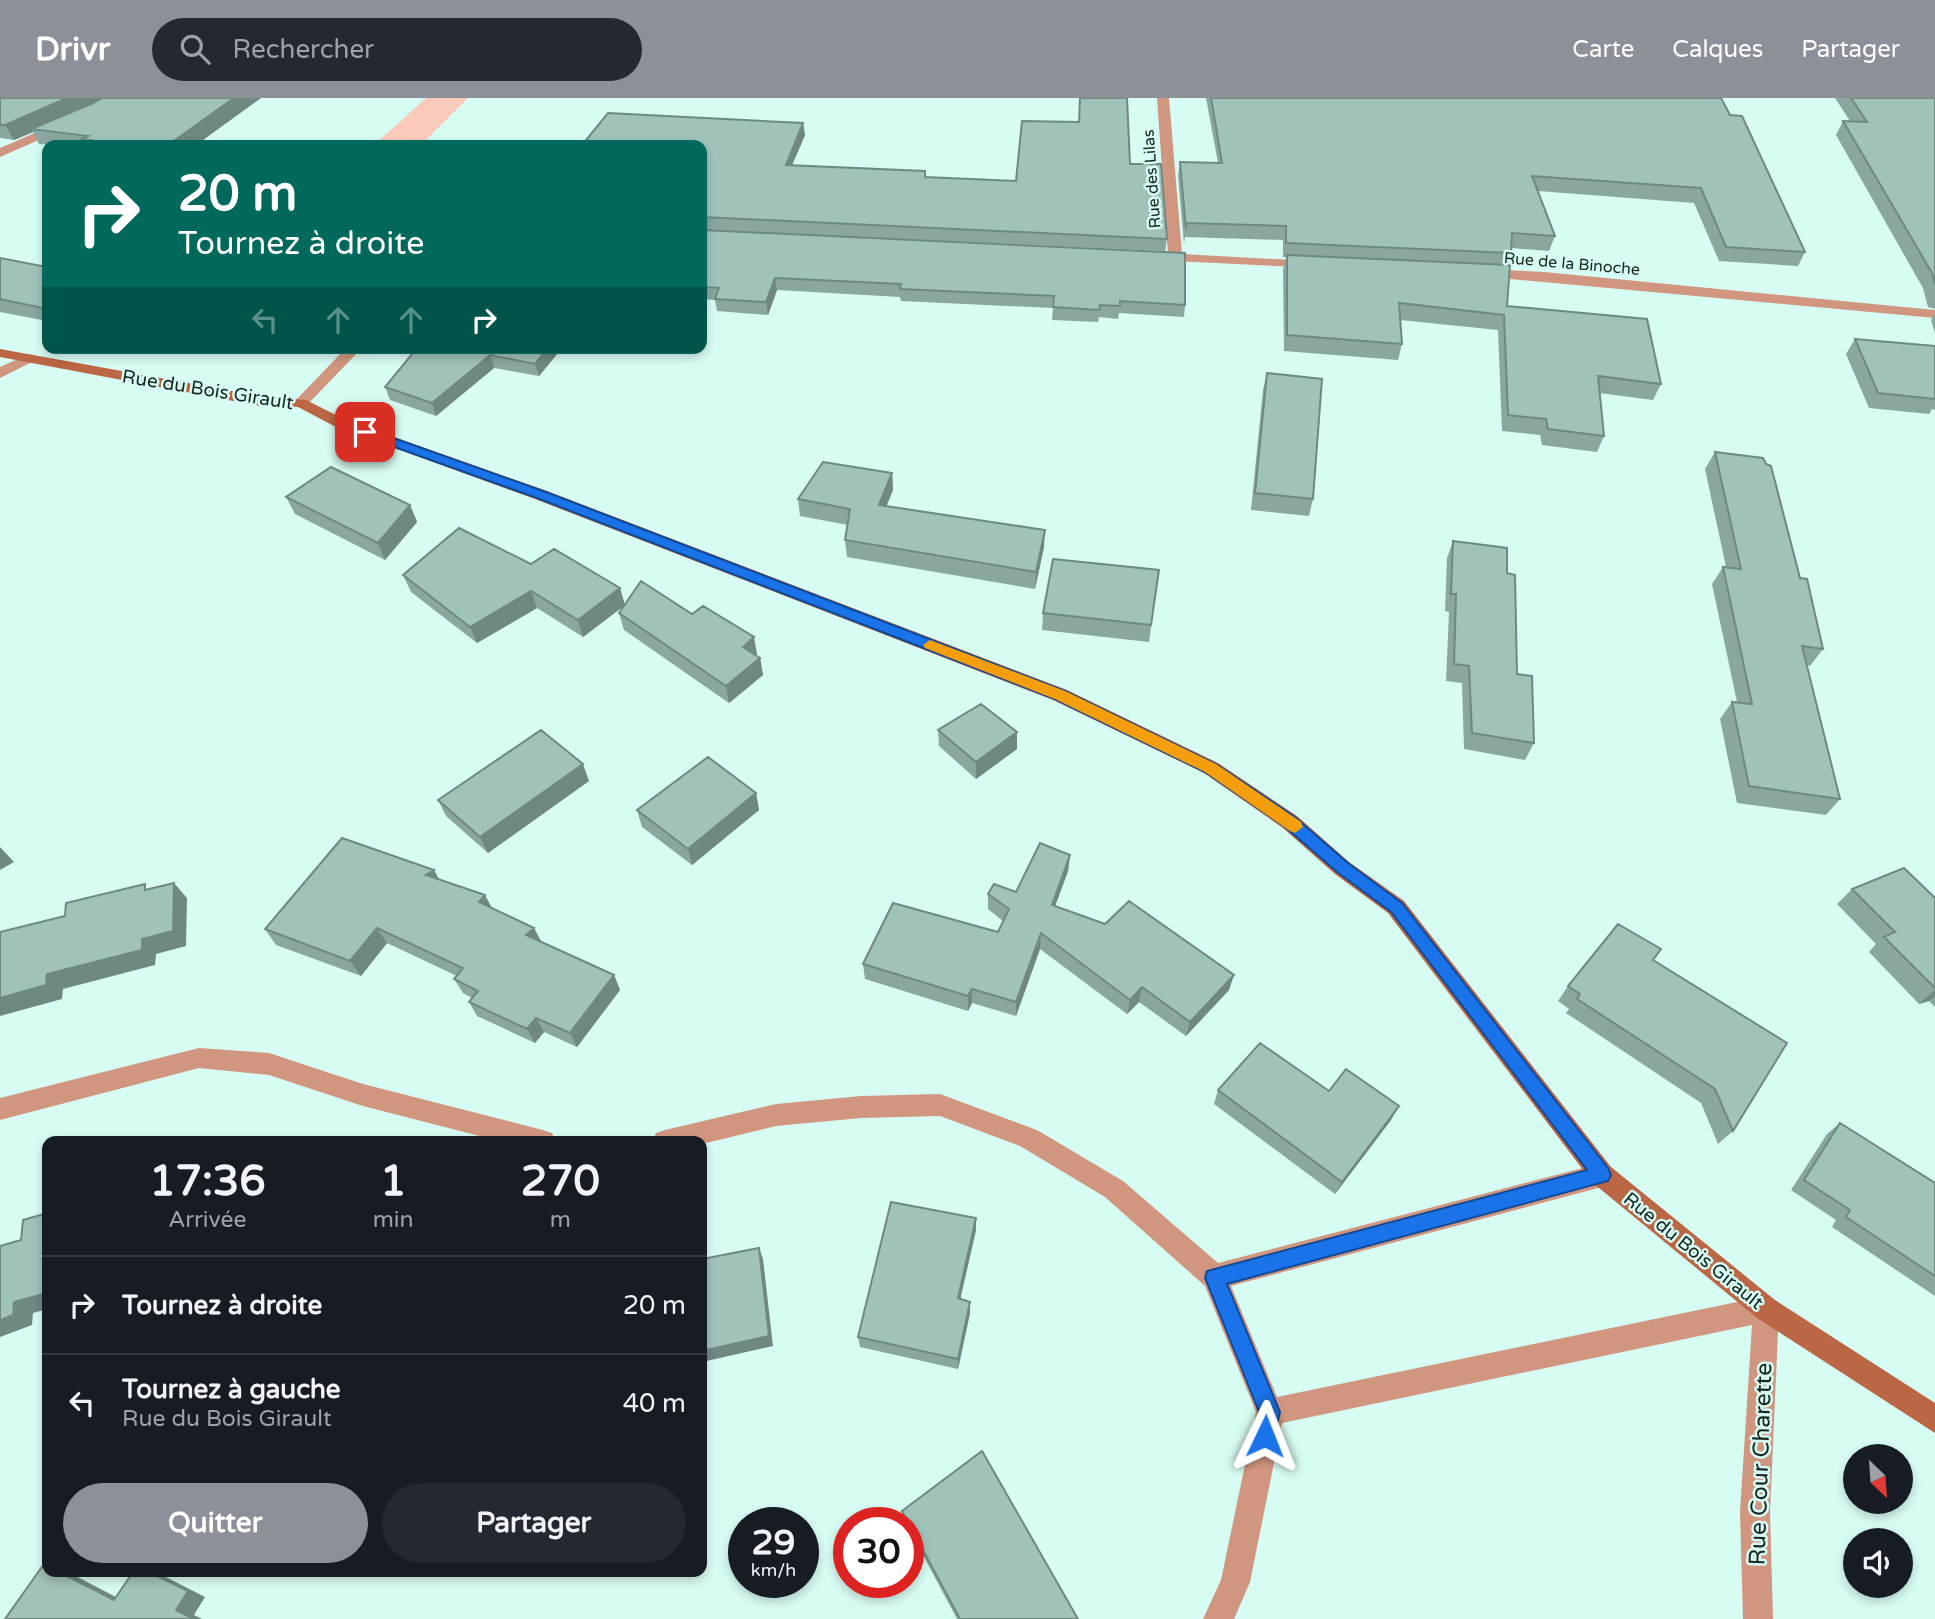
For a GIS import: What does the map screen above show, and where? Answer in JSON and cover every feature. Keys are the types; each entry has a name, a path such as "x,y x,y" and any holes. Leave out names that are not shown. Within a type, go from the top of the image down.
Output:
{"street":[{"name":"Rue des Lilas","path":"1163,98 1175,258"},
{"path":"0,153 67,123"},
{"path":"1147,256 1323,266"},
{"name":"Rue de la Binoche","path":"1461,272 1544,276 1935,314"},
{"name":"Rue du Bois Girault","path":"0,353 260,401 301,403 340,423 541,495 1060,695 1210,768 1290,822 1342,868 1396,907 1602,1175 1766,1309 1935,1419"},
{"path":"301,403 349,354"},
{"path":"0,373 29,358"},
{"path":"0,1109 17,1107 199,1058 270,1064 363,1096 523,1136"},
{"path":"686,1136 776,1115 860,1107 940,1105 1028,1138 1114,1189 1214,1278 1270,1412 1235,1582 1218,1619"},
{"path":"1214,1278 1602,1175"},
{"path":"1270,1412 1766,1309"},
{"name":"Rue Cour Charette","path":"1758,1619 1755,1512 1766,1309"}],"shaded area":[{"path":"426,98 468,98 426,140 380,140"}],"building":[{"path":"0,98 67,98 0,125"},
{"path":"102,98 234,98 175,140 89,140 82,139 88,136 31,129"},
{"path":"1080,98 1127,98 1130,164 1161,164 1167,239 707,217 707,140 586,140 608,113 803,123 786,165 925,171 925,177 1016,181 1022,121 1079,122"},
{"path":"1211,98 1721,98 1730,115 1742,116 1805,252 1726,247 1701,188 1532,176 1555,236 1512,233 1511,253 1286,243 1286,226 1186,223 1186,229 1180,162 1222,163"},
{"path":"1851,98 1935,98 1935,284 1932,273 1843,121 1867,122"},
{"path":"707,230 1185,253 1185,305 1120,301 1120,306 1100,305 1099,310 1053,307 1054,296 900,289 901,284 775,278 766,302 715,299 719,288 707,287"},
{"path":"1287,255 1510,265 1507,306 1647,319 1661,384 1598,376 1604,436 1548,429 1546,419 1508,415 1504,315 1399,303 1402,344 1287,335"},
{"path":"0,258 42,266 42,308 0,299"},
{"path":"1855,339 1935,346 1935,399 1878,393"},
{"path":"412,354 543,354 535,364 490,355 432,403 385,387"},
{"path":"1267,373 1322,379 1313,499 1255,493"},
{"path":"1715,452 1763,458 1766,464 1771,466 1800,578 1807,579 1823,649 1802,646 1840,799 1749,786 1732,702 1752,704 1723,567 1741,569"},
{"path":"823,462 892,473 879,505 1045,530 1036,572 845,540 850,509 798,499"},
{"path":"331,467 410,505 378,543 286,497"},
{"path":"459,528 531,564 554,549 620,588 578,620 531,591 470,627 403,575"},
{"path":"1453,541 1507,548 1507,573 1515,575 1517,674 1532,676 1534,743 1472,733 1469,666 1454,664 1456,594 1451,594"},
{"path":"1053,559 1159,570 1151,625 1043,613"},
{"path":"641,581 692,614 703,606 754,637 743,647 760,658 726,686 619,613"},
{"path":"981,704 1017,732 976,762 938,730"},
{"path":"541,730 583,764 480,837 438,800"},
{"path":"708,757 756,793 688,849 637,810"},
{"path":"342,838 434,870 426,875 485,895 479,902 534,928 526,935 614,975 570,1033 536,1018 527,1029 469,1002 478,991 454,979 463,968 377,928 350,961 265,929"},
{"path":"1040,843 1070,855 1052,905 1105,924 1129,901 1234,975 1190,1022 1142,987 1130,1000 1041,933 1016,1002 972,989 968,996 863,964 893,903 998,932 1009,909 988,894 994,884 1016,892"},
{"path":"1904,868 1935,898 1935,988 1884,937 1895,932 1852,889"},
{"path":"174,883 173,931 142,939 142,950 47,974 46,985 0,998 0,932 65,916 66,903 145,884 145,890"},
{"path":"1618,924 1661,949 1653,960 1787,1043 1733,1131 1715,1089 1577,999 1580,994 1568,986"},
{"path":"1260,1043 1329,1091 1346,1069 1399,1106 1342,1182 1218,1090"},
{"path":"1840,1123 1935,1183 1935,1276 1846,1217 1850,1210 1804,1180"},
{"path":"891,1202 976,1218 958,1298 970,1302 958,1359 858,1337"},
{"path":"42,1214 42,1294 14,1302 13,1315 0,1320 0,1246 21,1240 23,1220"},
{"path":"759,1248 769,1336 707,1350 707,1258"},
{"path":"982,1451 1078,1619 960,1619 924,1552 924,1507 907,1507"},
{"path":"42,1567 42,1577 69,1577 114,1600 130,1577 159,1577 188,1591 176,1610 194,1619 5,1619"}],"slow traffic":[{"path":"930,645 1060,695 1210,768 1295,827"}],"route":[{"path":"365,432 541,495 1060,695 1210,768 1290,822 1342,868 1396,907 1602,1175 1214,1278 1270,1412 1265,1436"}]}
